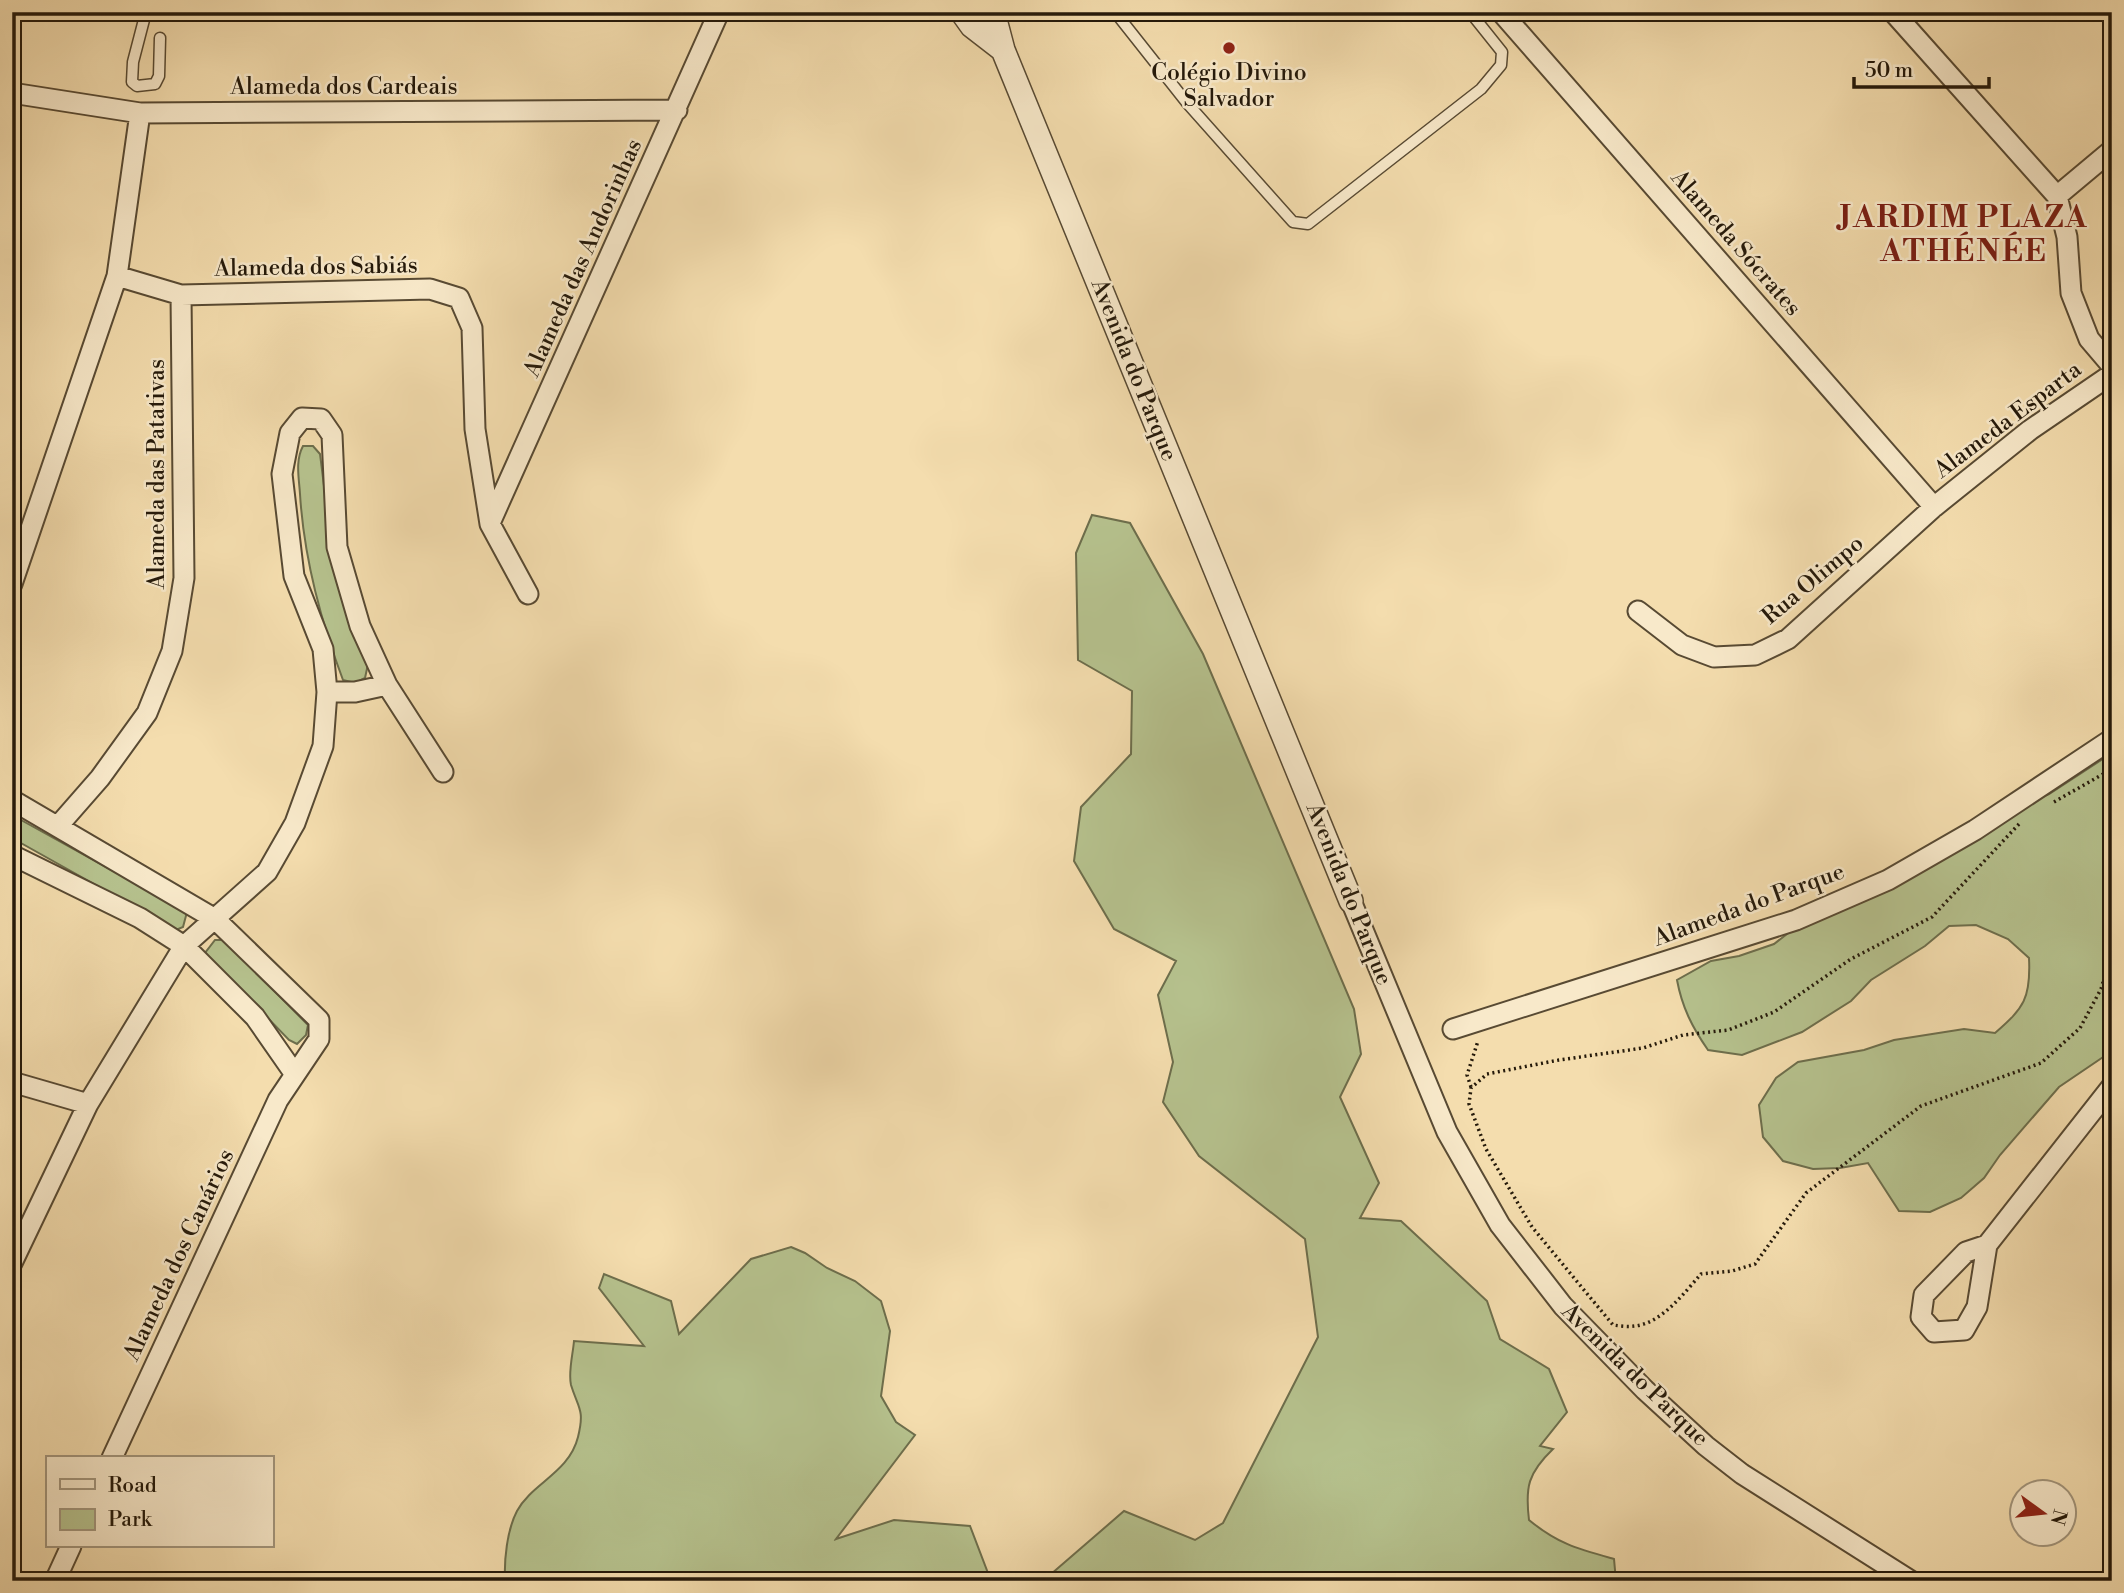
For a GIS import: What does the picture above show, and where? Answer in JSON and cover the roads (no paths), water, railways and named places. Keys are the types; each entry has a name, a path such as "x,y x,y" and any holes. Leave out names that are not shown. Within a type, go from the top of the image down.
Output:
{"street":[{"name":"Alameda das Andorinhas","path":"489,524 719,12"},
{"name":"Avenida do Parque","path":"962,12 972,26 1003,50"},
{"name":"Avenida do Parque","path":"993,12 1003,50 1447,1132 1500,1225 1563,1306 1645,1390 1706,1446 1742,1474 1911,1581"},
{"name":"Alameda Sócrates","path":"1501,12 1934,507"},
{"path":"1893,12 2057,196 2067,237 2071,293 2089,339 2112,366"},
{"name":"Alameda dos Cardeais","path":"12,93 140,113 677,110"},
{"path":"12,584 117,276 140,113"},
{"path":"2057,196 2112,150"},
{"name":"Alameda dos Sabiás","path":"117,276 181,295 430,289 459,298 472,328 475,429 489,524 528,594"},
{"name":"Alameda das Patativas","path":"58,826 100,778 147,713 172,651 184,578 181,295"},
{"name":"Alameda Esparta","path":"1934,507 2029,430 2112,374"},
{"path":"13,1259 88,1104 184,946 267,872 295,823 323,747 327,692 323,649 294,576 282,474 290,433 302,418 321,419 332,435 337,547 360,626 387,685 443,772"},
{"name":"Rua Olimpo","path":"1638,611 1682,645 1714,656 1755,655 1788,639 1934,507"},
{"path":"327,692 355,692 387,685"},
{"name":"Alameda do Parque","path":"1453,1029 1796,920 1888,880 1975,830 2112,738"},
{"name":"Alameda dos Canários","path":"12,800 215,919 319,1020 319,1039 278,1100 113,1456"},
{"path":"12,855 140,918 184,946 255,1017 295,1073"},
{"path":"12,1082 88,1104"},
{"path":"1987,1245 1966,1252 1924,1295 1922,1317 1934,1332 1964,1330 1977,1307 1987,1245 2112,1086"},
{"path":"55,1581 70,1548"}],"lane":[{"path":"146,12 133,62 132,82 137,86 155,84 159,75 160,38"},
{"path":"1115,12 1187,103 1293,222 1308,223 1481,89 1501,65 1502,52 1470,12"}],"place":[{"name":"Colégio Divino Salvador","path":"1229,48"}],"district":[{"name":"JARDIM PLAZA ATHÉNÉE","path":"1964,235"}]}
